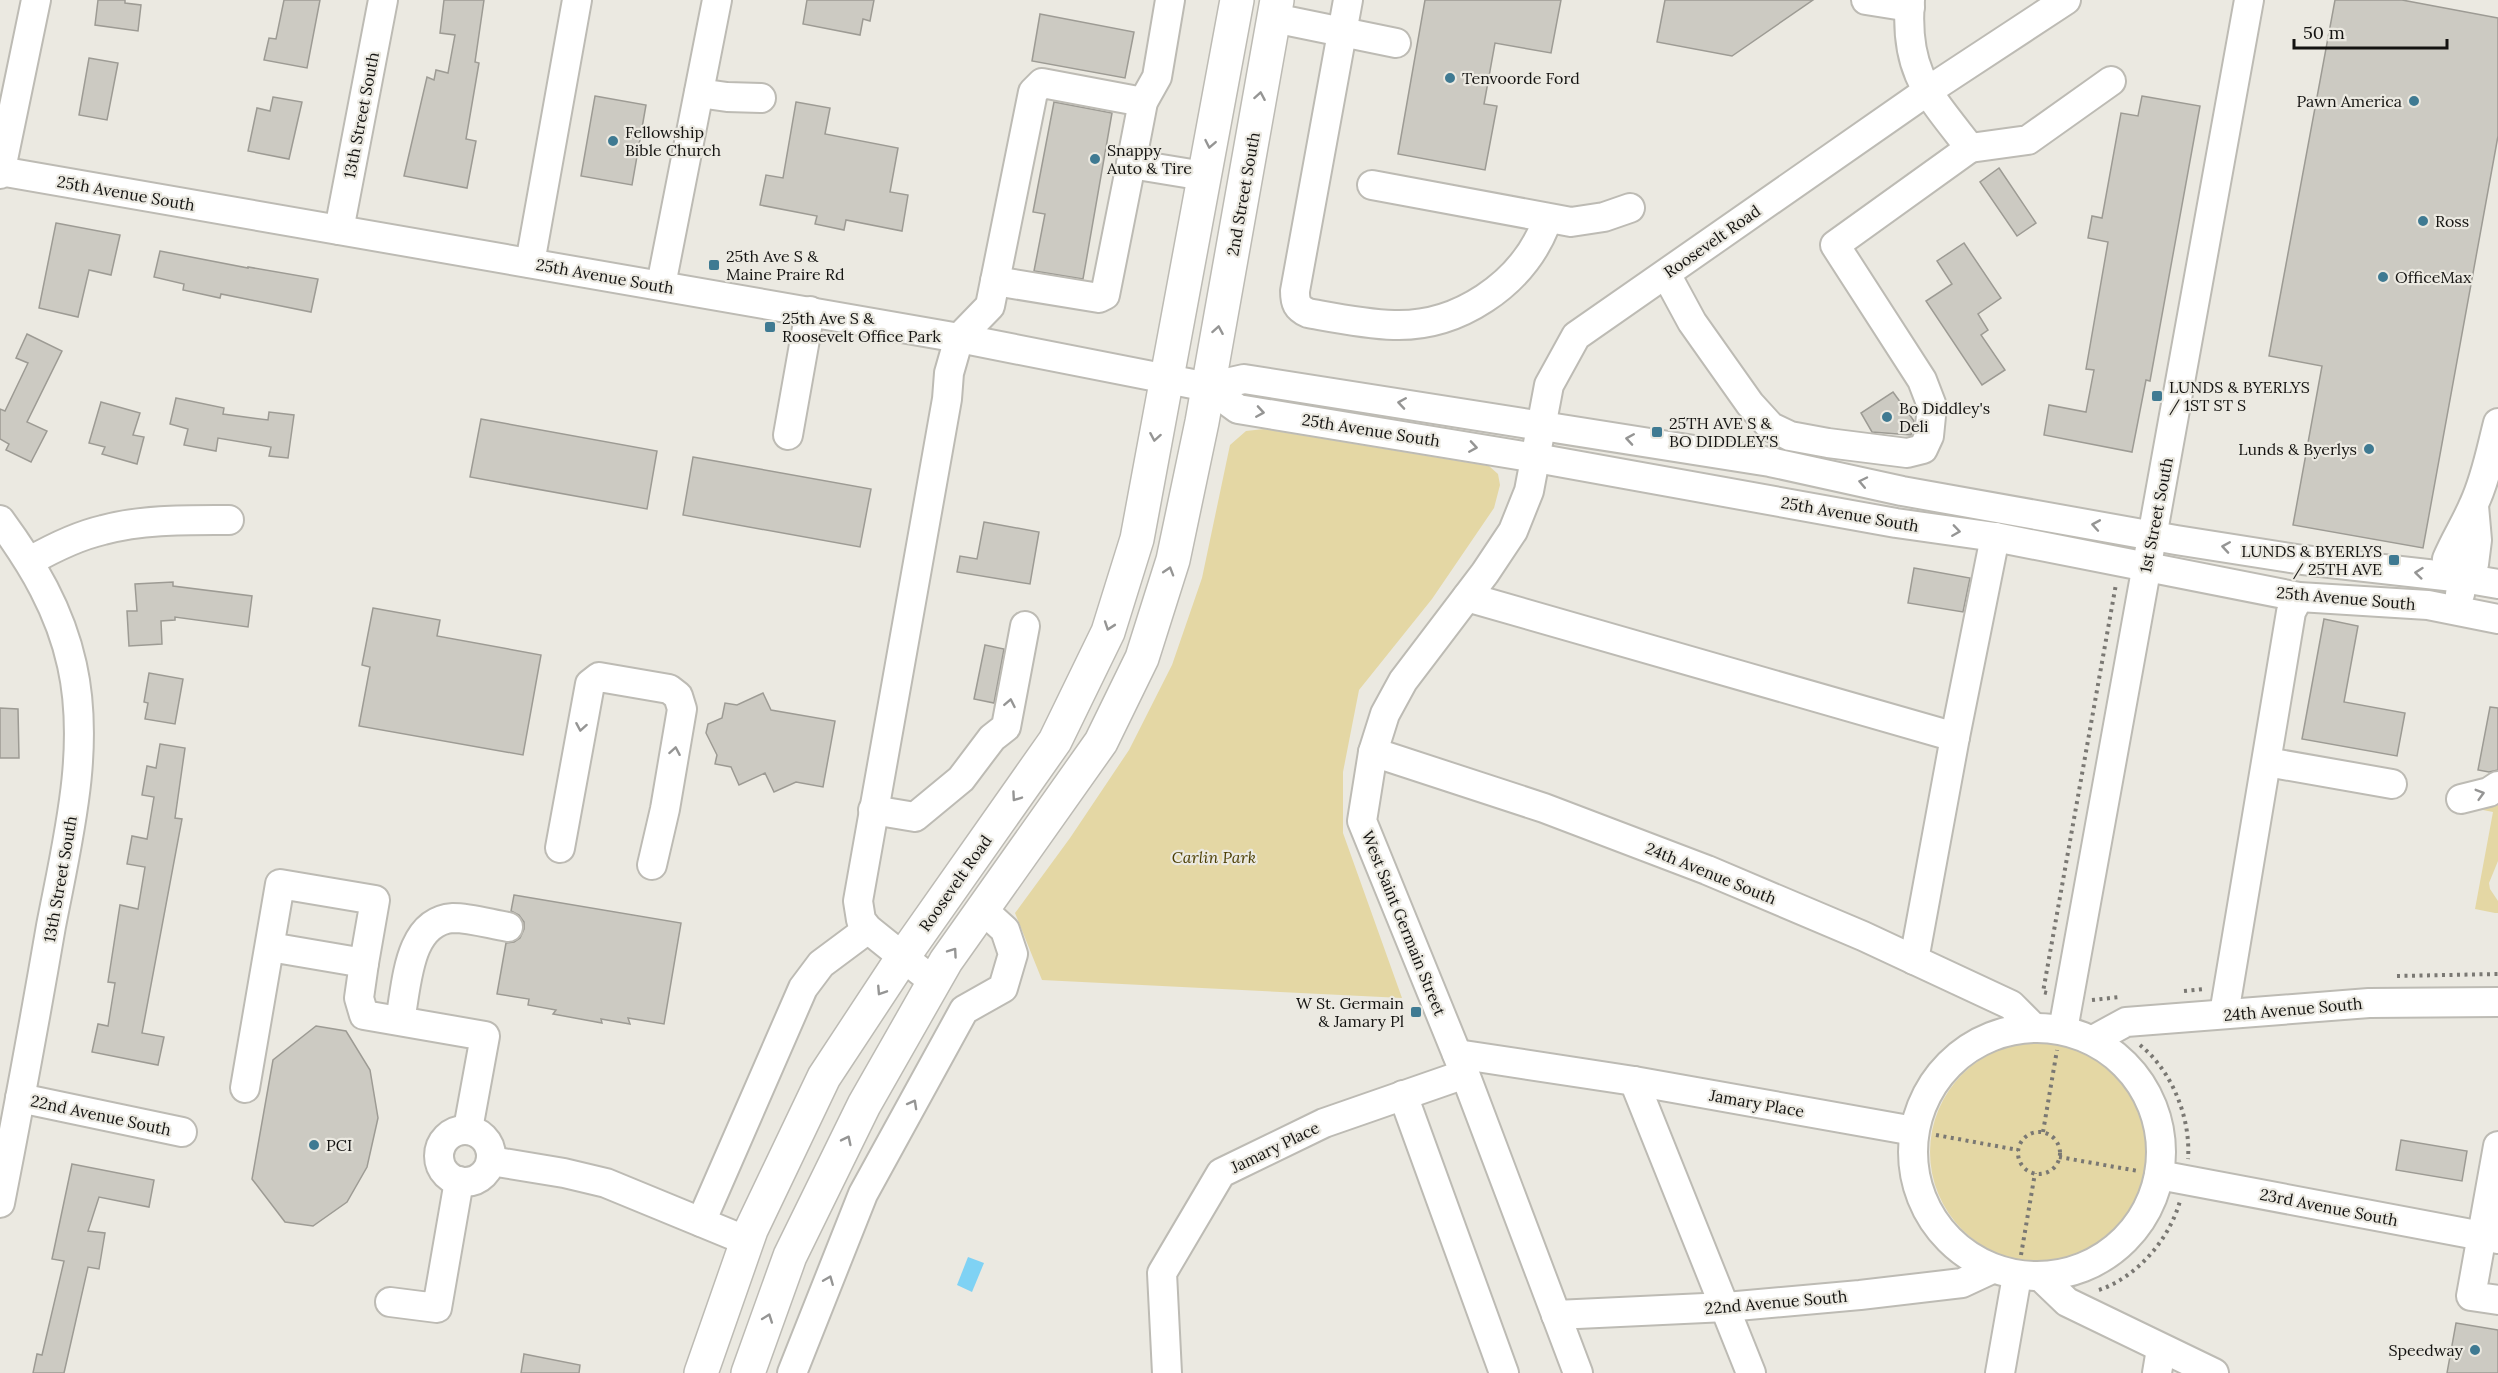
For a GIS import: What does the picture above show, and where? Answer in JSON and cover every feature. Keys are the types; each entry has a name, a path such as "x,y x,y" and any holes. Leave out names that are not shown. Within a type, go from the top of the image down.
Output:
{"main road":[{"path":"1166,380 1204,176 1230,1"},
{"name":"2nd Street South","path":"1208,387 1275,9"},
{"name":"Roosevelt Road","path":"701,1373 747,1241 824,1077 903,957 1055,741 1108,632 1137,539 1166,380"},
{"path":"748,1373 790,1256 864,1105 934,981 982,909 1101,742 1142,658 1173,560 1208,387"}],"street":[{"path":"0,172 36,0"},
{"name":"13th Street South","path":"339,230 383,0"},
{"path":"530,263 577,0"},
{"path":"661,285 717,0"},
{"path":"995,281 1099,298 1105,295 1143,102 1157,77 1170,0"},
{"path":"1348,0 1295,291 1295,301 1299,309 1308,313 1394,325 1412,325 1447,316 1467,309 1506,282 1525,262 1539,242 1545,226"},
{"path":"1866,0 1910,4 1911,49 1916,69 1926,92 1970,148"},
{"name":"Roosevelt Road","path":"1543,424 1550,385 1576,336 1926,92 2067,0"},
{"name":"1st Street South","path":"2063,1030 2249,0"},
{"path":"1275,9 1342,33 1396,43"},
{"path":"1666,274 1692,322 1750,404 1771,428 1790,436 1828,443 1907,453 1923,449 1929,436 1932,406 1922,380 1835,246 1970,148 2028,140 2111,81"},
{"path":"934,981 868,929 861,920 858,894 950,373 959,338 990,306 1033,92 1042,83 1143,102"},
{"path":"699,93 761,98"},
{"path":"1131,164 1204,176"},
{"name":"25th Avenue South","path":"0,172 810,311 1208,387 1244,379 1543,424 1770,462 1902,491 2153,536 2302,560 2498,584"},
{"path":"1372,185 1571,222 1604,217 1630,208"},
{"path":"788,435 810,311"},
{"name":"25th Avenue South","path":"1208,387 1238,408 1536,458 1896,523 1995,537 2299,597 2428,605 2498,619"},
{"path":"2458,611 2463,578 2474,564 2477,540 2474,506 2484,479 2498,423"},
{"name":"West Saint Germain Street","path":"1543,424 1529,491 1513,531 1467,597 1403,681 1385,714 1373,752 1362,821 1461,1064 1578,1373"},
{"path":"1770,462 1771,428"},
{"path":"1896,523 1907,453"},
{"path":"0,520 30,561 59,545 103,530 178,520 229,520"},
{"path":"1914,960 1995,537"},
{"name":"13th Street South","path":"0,1203 73,808 80,737 70,656 57,614 30,561"},
{"path":"1467,597 1955,737"},
{"path":"2224,1014 2291,612 2299,597"},
{"path":"873,810 915,817 924,812 961,779 992,738 1006,727 1025,626"},
{"path":"560,848 588,690 594,679 598,677 659,687 674,690 681,702 682,710 665,808 652,865"},
{"name":"24th Avenue South","path":"1373,752 1544,808 1707,870 1863,936 2011,1005 2033,1027"},
{"path":"2267,762 2392,784"},
{"path":"2462,799 2489,792 2498,786"},
{"path":"245,1088 280,884 375,900 359,998 364,1015 485,1036 468,1129"},
{"path":"792,1373 863,1194 964,1010 1003,988 1013,954 1005,930 982,909"},
{"path":"400,1020 412,957 422,935 430,926 440,920 460,918 508,927"},
{"path":"701,1222 803,988 821,964 868,929"},
{"path":"270,947 364,963"},
{"name":"24th Avenue South","path":"2093,1040 2126,1022 2369,1003 2498,1002"},
{"name":"22nd Avenue South","path":"1556,1315 1726,1307 1962,1283 2017,1274 2082,1269 2118,1247 2145,1214 2159,1174 2160,1135 2149,1096 2125,1064 2093,1040 2063,1030 2033,1027 1991,1036 1955,1058 1928,1091 1914,1131 1914,1174 1928,1214 1955,1247 2017,1274"},
{"name":"Jamary Place","path":"1167,1373 1162,1273 1221,1173 1323,1123 1403,1095 1461,1064 1634,1081 1914,1131"},
{"path":"1634,1081 1751,1373"},
{"path":"1403,1095 1504,1373"},
{"name":"22nd Avenue South","path":"20,1098 182,1132"},
{"path":"468,1129 476,1131 487,1140 491,1161 479,1178 465,1182 459,1181 451,1178 441,1166 442,1143 453,1132 468,1129"},
{"path":"2498,1146 2490,1238 2471,1296 2498,1300"},
{"path":"491,1161 585,1177 627,1191 747,1241"},
{"name":"23rd Avenue South","path":"2159,1174 2490,1238"},
{"path":"390,1302 437,1308 459,1181"},
{"path":"2000,1373 2017,1274 2067,1302 2159,1361 2214,1373"}],"path":[{"path":"2043,992 2120,562"},
{"path":"2043,1132 2063,1030"},
{"path":"1914,1131 2018,1150"},
{"path":"2043,1132 2054,1138 2059,1157 2053,1168 2047,1172 2035,1173 2024,1168 2018,1156 2018,1150 2029,1134 2043,1132"},
{"path":"2059,1157 2159,1174"},
{"path":"2017,1274 2035,1173"}],"green space":[{"name":"Carlin Park","path":"1264,429 1489,466 1498,474 1500,485 1494,508 1432,599 1359,690 1343,772 1343,833 1402,998 1042,980 1015,913 1070,838 1129,750 1172,665 1202,578 1230,445 1246,431"},
{"path":"2498,797 2498,861 2489,883 2498,901 2498,913 2495,913 2475,909 2493,812 2478,809"},
{"path":"2040,1042 2061,1044 2092,1055 2118,1074 2137,1100 2148,1131 2150,1152 2148,1173 2137,1204 2118,1230 2092,1249 2061,1260 2040,1262 2019,1260 1988,1249 1962,1230 1943,1204 1932,1173 1930,1152 1932,1131 1943,1100 1962,1074 1988,1055 2019,1044"}],"water":[{"path":"968,1257 984,1263 972,1292 957,1285"}],"building":[{"path":"98,0 125,0 125,3 141,5 138,31 95,25"},
{"path":"284,0 320,0 307,68 264,60 269,38 276,39"},
{"path":"444,0 484,0 475,62 479,63 466,139 476,141 467,188 404,176 427,77 434,80 436,70 448,73 455,35 440,33"},
{"path":"807,0 874,0 870,21 863,19 860,35 803,24"},
{"name":"Tenvoorde Ford","path":"1425,0 1561,0 1551,53 1495,43 1484,104 1497,106 1485,170 1398,154"},
{"path":"1665,0 1813,0 1732,56 1657,42"},
{"path":"2335,0 2402,0 2498,18 2498,136 2423,548 2293,525 2322,366 2269,356"},
{"path":"1040,14 1134,32 1125,78 1032,61"},
{"path":"89,58 118,63 107,120 79,115"},
{"name":"Fellowship Bible Church","path":"595,96 646,105 632,185 581,176"},
{"path":"2142,96 2200,106 2150,381 2146,380 2132,452 2044,435 2049,405 2086,412 2094,370 2086,369 2108,242 2088,238 2092,216 2102,218 2121,113 2138,116"},
{"path":"273,97 302,102 289,159 248,151 257,108 270,111"},
{"path":"796,102 830,108 825,134 898,148 890,192 908,195 902,231 846,220 844,230 815,224 817,216 760,205 766,175 783,178"},
{"path":"1054,102 1112,113 1083,279 1034,271 1045,214 1033,212"},
{"path":"1999,168 2036,223 2017,236 1980,182"},
{"path":"56,223 120,235 111,275 89,270 78,317 39,308"},
{"path":"1964,243 2001,298 1978,314 1988,330 1981,335 2005,370 1982,385 1926,301 1952,284 1937,261"},
{"path":"160,251 318,279 311,312 221,294 220,298 183,290 184,284 154,277"},
{"path":"27,334 62,351 27,422 47,431 31,462 6,450 9,444 0,439 0,409 5,411 28,363 16,358"},
{"name":"Bo Diddley's Deli","path":"1893,392 1914,421 1911,435 1872,432 1861,413"},
{"path":"176,398 224,408 223,414 268,420 269,412 294,415 288,458 269,456 271,447 218,438 216,451 184,445 188,429 170,424"},
{"path":"101,402 140,413 133,435 144,437 137,464 102,454 105,447 89,443"},
{"path":"481,419 657,451 647,509 470,477"},
{"path":"693,457 871,489 860,547 683,515"},
{"path":"984,522 1039,532 1030,584 957,572 960,556 977,559"},
{"path":"1914,568 1970,578 1963,612 1908,603"},
{"path":"173,582 173,586 252,596 248,627 175,617 175,620 161,621 162,644 129,646 127,611 137,611 135,584"},
{"path":"373,608 440,620 437,636 541,655 523,755 359,726 370,667 362,665"},
{"path":"2324,619 2358,626 2344,702 2405,713 2397,756 2302,739"},
{"path":"985,645 1004,649 994,703 974,699"},
{"path":"149,673 183,679 175,724 145,719 148,703 144,702"},
{"path":"763,693 771,710 835,721 823,787 796,782 774,792 765,773 739,785 731,767 715,764 717,755 706,733 708,724 722,718 725,703 737,705"},
{"path":"2490,707 2498,708 2498,770 2489,772 2478,770"},
{"path":"0,708 18,709 19,758 0,758"},
{"path":"160,744 185,748 175,818 182,819 142,1033 164,1037 158,1065 92,1052 98,1024 108,1026 115,983 108,982 120,905 138,909 145,867 127,864 132,836 147,839 154,797 142,795 147,766 156,768"},
{"path":"514,895 681,923 664,1024 628,1018 630,1024 601,1019 602,1023 553,1014 556,1010 528,1005 529,999 497,994 506,943 520,938 524,929 524,922 519,915 511,911"},
{"name":"PCI","path":"316,1026 346,1031 370,1070 378,1118 367,1167 347,1202 313,1226 285,1222 252,1179 273,1060"},
{"path":"2401,1140 2467,1151 2462,1181 2396,1170"},
{"path":"72,1164 154,1180 149,1207 99,1197 88,1231 105,1233 99,1269 88,1267 64,1373 33,1373 37,1354 42,1355 64,1261 52,1259"},
{"name":"Speedway","path":"2456,1323 2498,1330 2498,1373 2447,1373"},
{"path":"524,1354 580,1365 579,1373 521,1373"}],"place":[{"name":"Tenvoorde Ford","path":"1450,78"},
{"name":"Pawn America","path":"2414,101"},
{"name":"Fellowship Bible Church","path":"613,141"},
{"name":"Snappy Auto & Tire","path":"1095,159"},
{"name":"Ross","path":"2423,221"},
{"name":"25th Ave S & Maine Praire Rd","path":"714,265"},
{"name":"OfficeMax","path":"2383,277"},
{"name":"25th Ave S & Roosevelt Office Park","path":"770,327"},
{"name":"LUNDS & BYERLYS / 1ST ST S","path":"2157,396"},
{"name":"Bo Diddley's Deli","path":"1887,417"},
{"name":"25TH AVE S & BO DIDDLEY'S","path":"1657,432"},
{"name":"Lunds & Byerlys","path":"2369,449"},
{"name":"LUNDS & BYERLYS / 25TH AVE","path":"2394,560"},
{"name":"W St. Germain & Jamary Pl","path":"1416,1012"},
{"name":"PCI","path":"314,1145"},
{"name":"Speedway","path":"2475,1350"}]}
